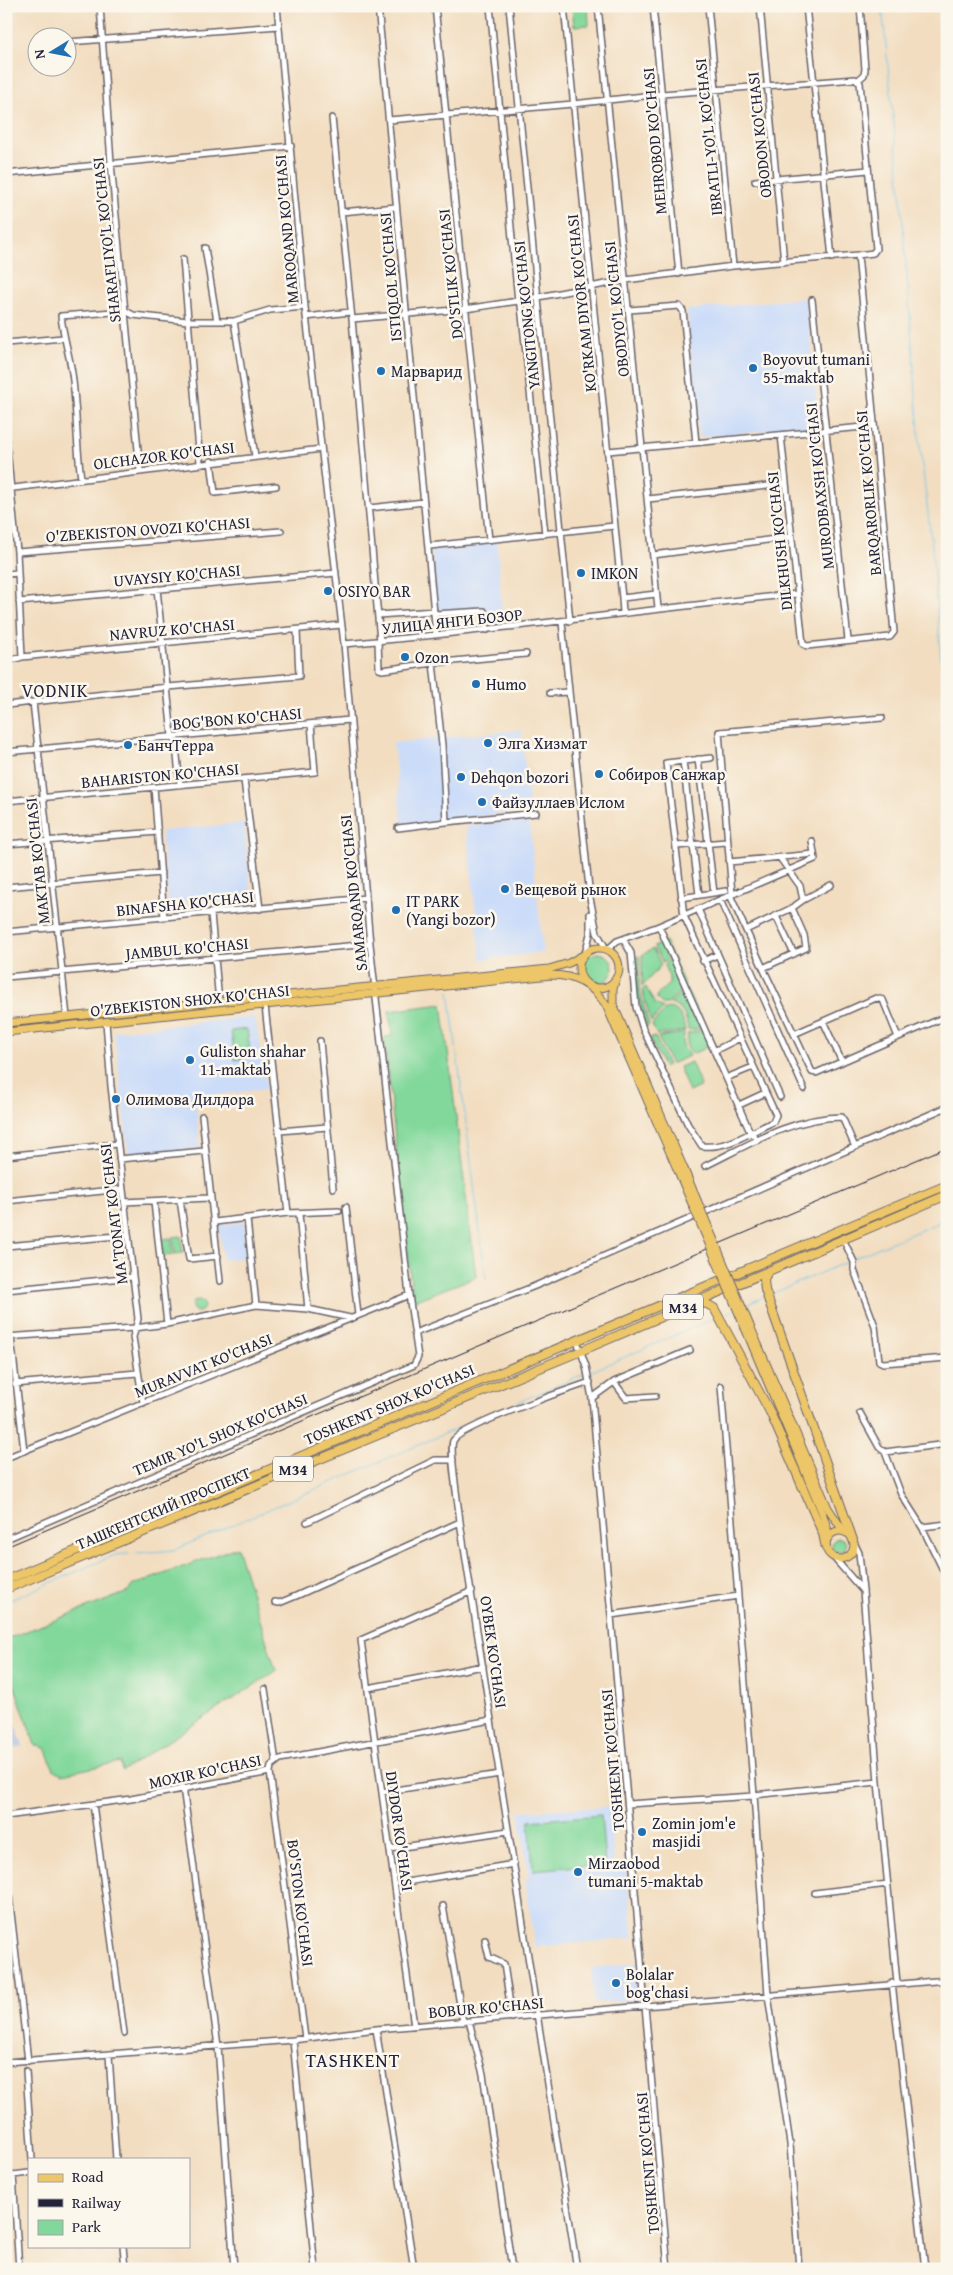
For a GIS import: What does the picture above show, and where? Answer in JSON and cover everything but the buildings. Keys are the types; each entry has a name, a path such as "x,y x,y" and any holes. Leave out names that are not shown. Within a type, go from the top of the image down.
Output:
{"highway":[{"name":"TOSHKENT SHOX KO'CHASI","path":"6,1580 947,1185"},
{"name":"M34","path":"581,1351 947,1195"},
{"path":"768,1271 764,1280 765,1290 852,1540"},
{"path":"695,1302 707,1304 716,1311 770,1412 823,1534 826,1548"},
{"name":"ТАШКЕНТСКИЙ ПРОСПЕКТ","path":"6,1589 581,1351"}],"main road":[{"path":"375,991 556,968 594,949 607,950 615,957 618,964 613,989 613,1004 681,1170 828,1508 844,1532 852,1540 854,1548 850,1555 842,1559 834,1558 826,1548 828,1538 827,1524 748,1327"},
{"path":"585,954 581,960 579,970 581,977 602,998 610,1012 681,1170"},
{"path":"459,981 551,975 572,978 589,985 604,987 616,978"},
{"name":"O'ZBEKISTON SHOX KO'CHASI","path":"6,1023 219,1002 375,991"},
{"name":"O'ZBEKISTON SHOX KO'CHASI","path":"6,1032 265,1006 375,991"},
{"path":"828,1538 834,1533 844,1532"}],"street":[{"name":"SHARAFLIYO'L KO'CHASI","path":"100,6 111,163 140,470"},
{"name":"MAROQAND KO'CHASI","path":"277,6 320,449"},
{"name":"ISTIQLOL KO'CHASI","path":"378,6 424,502 430,546 436,635"},
{"name":"DO'STLIK KO'CHASI","path":"435,6 490,540"},
{"name":"YANGITONG KO'CHASI","path":"490,6 518,301 521,306 545,534"},
{"name":"YANGITONG KO'CHASI","path":"509,6 570,621"},
{"name":"KO'RKAM DIYOR KO'CHASI","path":"564,6 623,613"},
{"name":"OBODYO'L KO'CHASI","path":"598,6 658,608"},
{"name":"MEHROBOD KO'CHASI","path":"653,6 679,274"},
{"name":"IBRATLI-YO'L KO'CHASI","path":"708,6 733,266"},
{"name":"OBODON KO'CHASI","path":"760,6 784,262"},
{"path":"806,6 832,258"},
{"path":"389,120 574,104 662,94 857,81 864,75 865,69 860,6"},
{"path":"78,42 279,26"},
{"path":"352,319 465,309 518,301 626,280 733,266 832,258 873,252 876,249 860,83 857,81"},
{"path":"332,118 369,508 378,615 379,669 526,654"},
{"path":"6,174 291,146"},
{"path":"755,181 868,170"},
{"path":"341,212 396,207"},
{"path":"205,248 217,321"},
{"name":"BARQARORLIK KO'CHASI","path":"848,640 890,637 894,632 858,255"},
{"path":"182,259 200,463"},
{"name":"MURODBAXSH KO'CHASI","path":"812,300 848,640"},
{"path":"629,310 679,306 683,311 696,443"},
{"path":"81,478 71,371 61,316 126,311 133,316 188,321 217,321 234,320 270,310 305,307"},
{"path":"306,317 350,312"},
{"path":"234,320 255,456"},
{"path":"6,343 64,338"},
{"path":"608,451 874,426"},
{"name":"DILKHUSH KO'CHASI","path":"781,435 796,594 803,644 807,646 848,640"},
{"path":"6,438 9,488 17,552 22,657"},
{"name":"OLCHAZOR KO'CHASI","path":"9,488 211,461 320,449"},
{"name":"SAMARQAND KO'CHASI","path":"320,449 344,644 375,991 409,1295 415,1333"},
{"path":"211,461 215,493 276,486"},
{"path":"648,499 785,484"},
{"path":"369,508 424,502"},
{"path":"430,546 614,526"},
{"name":"O'ZBEKISTON OVOZI KO'CHASI","path":"17,552 281,531"},
{"path":"653,555 791,538"},
{"path":"6,574 18,573"},
{"name":"UVAYSIY KO'CHASI","path":"20,602 336,573"},
{"path":"156,589 180,785"},
{"path":"622,598 656,594"},
{"name":"УЛИЦА ЯНГИ БОЗОР","path":"344,644 562,622 658,608 796,594"},
{"path":"378,615 484,611 487,630"},
{"path":"562,622 590,898 596,933 607,950 617,941 684,916 720,900 729,893 815,859 812,841"},
{"name":"NAVRUZ KO'CHASI","path":"6,662 22,657 341,626"},
{"path":"6,706 168,687 300,676 297,631"},
{"path":"433,663 442,745 446,822"},
{"path":"550,693 569,692"},
{"name":"MAKTAB KO'CHASI","path":"33,702 67,1017"},
{"path":"882,718 719,732 729,862 729,893 812,1072 816,1073 947,1016"},
{"name":"BOG'BON KO'CHASI","path":"6,752 350,720"},
{"name":"BAHARISTON KO'CHASI","path":"6,801 315,772 311,724"},
{"path":"623,939 631,953 636,1007 643,1029 688,1125 702,1146 714,1147 736,1141 776,1120 776,1115 703,961 684,916 666,763 711,758"},
{"path":"698,759 714,893"},
{"path":"684,761 699,895"},
{"path":"244,780 260,909"},
{"path":"154,787 164,918"},
{"path":"398,828 536,813"},
{"path":"6,844 158,832"},
{"path":"676,846 726,842"},
{"path":"729,862 814,854"},
{"path":"780,858 800,886 803,900"},
{"path":"6,887 161,873"},
{"path":"746,930 792,908 831,885"},
{"path":"681,898 714,893 729,893"},
{"name":"BINAFSHA KO'CHASI","path":"6,932 366,898"},
{"path":"585,954 590,934 590,898"},
{"path":"720,900 804,1089"},
{"path":"763,968 807,946 792,908"},
{"path":"698,910 780,1097"},
{"path":"211,914 219,1002"},
{"path":"776,916 794,954"},
{"path":"659,926 750,1132 758,1140"},
{"name":"JAMBUL KO'CHASI","path":"6,977 370,944"},
{"path":"703,961 718,955"},
{"path":"794,1034 876,998 883,1000 898,1037"},
{"path":"265,1006 288,1213"},
{"path":"823,1021 842,1062"},
{"name":"MA'TONAT KO'CHASI","path":"106,1022 117,1144 138,1319 134,1328 137,1373 143,1403"},
{"path":"714,1051 740,1038"},
{"path":"320,1041 333,1188"},
{"path":"726,1078 753,1067"},
{"path":"738,1106 765,1093"},
{"path":"415,1333 536,1286 947,1107"},
{"path":"202,1116 209,1198 215,1222 220,1281"},
{"path":"705,1166 758,1140 811,1119 842,1117 855,1147"},
{"path":"280,1131 327,1127"},
{"path":"6,1156 117,1144"},
{"path":"119,1159 204,1151"},
{"path":"6,1201 122,1190"},
{"path":"124,1202 209,1198"},
{"path":"180,1200 189,1259 218,1256"},
{"path":"154,1202 167,1324"},
{"path":"346,1207 358,1315"},
{"path":"215,1222 288,1213 339,1211"},
{"path":"299,1214 308,1309"},
{"path":"247,1219 256,1305"},
{"path":"6,1246 128,1235"},
{"path":"843,1239 853,1259 854,1270 875,1326 879,1361 884,1363 947,1358"},
{"path":"6,1290 132,1277"},
{"name":"MURAVVAT KO'CHASI","path":"6,1458 409,1295"},
{"path":"24,1451 9,1337 167,1324 256,1305 308,1309 350,1318"},
{"name":"TEMIR YO'L SHOX KO'CHASI","path":"6,1539 414,1365 418,1357 415,1333"},
{"name":"TOSHKENT KO'CHASI","path":"577,1340 586,1366 592,1398 668,2269"},
{"path":"592,1398 614,1382 690,1350"},
{"path":"16,1384 137,1373"},
{"name":"OYBEK KO’CHASI","path":"576,2269 460,1522 451,1445 459,1434 589,1379"},
{"path":"614,1382 623,1395 630,1399 656,1396"},
{"path":"721,1386 768,1995 790,2144 799,2269"},
{"path":"860,1413 879,1447 885,1452 901,1494 922,1527 947,1578"},
{"path":"885,1452 947,1444"},
{"path":"306,1522 435,1460 453,1460"},
{"path":"275,1602 279,1603 296,1596 460,1522"},
{"path":"922,1527 947,1524"},
{"path":"852,1540 859,1553 863,1591 895,1983 925,2269"},
{"path":"834,1558 863,1591"},
{"name":"DIYDOR KO'CHASI","path":"414,2026 361,1640 472,1592"},
{"path":"611,1615 738,1596"},
{"path":"368,1688 483,1666"},
{"path":"265,1689 276,1762"},
{"name":"MOXIR KO'CHASI","path":"6,1816 131,1799 183,1787 270,1772 271,1766 280,1759 491,1720"},
{"name":"BO'STON KO'CHASI","path":"270,1772 305,2038"},
{"path":"382,1792 500,1774"},
{"path":"628,1804 754,1795 878,1782"},
{"path":"183,1787 218,2046 234,2269"},
{"path":"93,1804 124,2033"},
{"path":"390,1849 508,1831"},
{"path":"407,1882 514,1864"},
{"path":"6,1869 28,2061"},
{"path":"815,1893 888,1884"},
{"path":"443,1906 466,2022 483,2074 512,2269"},
{"path":"485,1940 489,1957 504,1964 512,2018"},
{"name":"BOBUR KO'CHASI","path":"6,2062 293,2040 376,2029 947,1980"},
{"path":"376,2029 414,2269"},
{"path":"293,2040 315,2269"},
{"path":"109,2055 116,2158"},
{"path":"26,2071 32,2158"},
{"path":"19,2269 9,2175 28,2173"},
{"path":"123,2248 125,2269"}],"shaded area":[{"name":"Boyovut tumani 55-maktab","path":"806,298 819,426 699,437 687,310"},
{"path":"497,541 502,612 437,618 431,547"},
{"name":"Dehqon bozori","path":"521,730 530,811 402,825 393,743"},
{"name":"Вещевой рынок","path":"529,819 543,952 481,960 466,826"},
{"path":"244,823 251,895 168,903 161,831"},
{"name":"Guliston shahar 11-maktab","path":"255,1017 267,1089 206,1096 205,1103 196,1104 200,1148 129,1156 114,1031"},
{"path":"8,1042 12,1098 6,1098 6,1043"},
{"path":"244,1222 248,1257 223,1260 219,1225"},
{"path":"6,1698 23,1746 6,1751"},
{"name":"Mirzaobod tumani 5-maktab","path":"610,1807 614,1865 626,1865 634,1938 535,1947 525,1879 529,1878 519,1811"},
{"name":"Bolalar bog'chasi","path":"637,1963 640,1999 594,2003 591,1968"}],"green space":[{"path":"572,6 588,6 589,25 574,26"},
{"path":"665,941 671,954 663,963 654,947"},
{"path":"653,949 661,965 642,987 642,955"},
{"path":"598,953 608,958 613,968 608,978 598,983 588,978 583,968 588,958"},
{"path":"639,956 639,989 649,1025 646,1028 637,993 635,958"},
{"path":"672,956 685,986 668,1004 662,1004 657,999 657,995 669,984 669,977 664,965"},
{"path":"646,987 655,1004 664,1008 651,1022 642,990"},
{"path":"686,988 705,1028 688,1030 684,1014 674,1005 670,1004"},
{"path":"442,1004 476,1277 413,1301 384,1037 392,1036 389,1011"},
{"path":"667,1008 678,1013 682,1019 685,1031 657,1035 652,1025"},
{"path":"247,1029 251,1058 235,1060 231,1031"},
{"path":"706,1030 712,1045 692,1054 687,1047 688,1033"},
{"path":"684,1033 683,1046 689,1056 671,1064 658,1037"},
{"path":"655,1037 668,1065 664,1068 650,1038"},
{"path":"691,1062 701,1086 689,1092 679,1067"},
{"path":"181,1236 183,1253 175,1254 173,1237"},
{"path":"171,1238 173,1255 163,1256 161,1239"},
{"path":"196,1300 200,1300 204,1306 200,1312 196,1312 192,1308 192,1304"},
{"path":"836,1538 842,1538 846,1545 842,1552 836,1552 832,1548 832,1542"},
{"path":"237,1547 276,1671 122,1771 120,1762 62,1774 54,1770 45,1748 35,1745 6,1662 6,1639 128,1592 134,1585"},
{"path":"601,1815 605,1864 533,1870 529,1821"}],"waterway":[{"path":"882,6 900,186 920,446 932,547 947,732"},
{"path":"449,991 486,1279"},
{"path":"854,1258 947,1219"},
{"path":"769,1295 851,1260"},
{"path":"744,1306 763,1297"},
{"path":"721,1316 734,1310"},
{"path":"590,1372 715,1318"},
{"path":"6,1602 115,1555 174,1550 586,1373"}],"railway":[{"path":"6,1547 947,1147"}],"place":[{"name":"Boyovut tumani 55-maktab","path":"753,368"},
{"name":"Марварид","path":"381,371"},
{"name":"IMKON","path":"581,573"},
{"name":"OSIYO BAR","path":"328,591"},
{"name":"Ozon","path":"405,657"},
{"name":"Humo","path":"476,684"},
{"name":"Элга Хизмат","path":"488,743"},
{"name":"БанчТерра","path":"128,745"},
{"name":"Собиров Санжар","path":"599,774"},
{"name":"Dehqon bozori","path":"461,777"},
{"name":"Файзуллаев Ислом","path":"482,802"},
{"name":"Вещевой рынок","path":"505,889"},
{"name":"IT PARK (Yangi bozor)","path":"396,910"},
{"name":"Guliston shahar 11-maktab","path":"190,1060"},
{"name":"Олимова Дилдора","path":"116,1099"},
{"name":"Zomin jom'e masjidi","path":"642,1832"},
{"name":"Mirzaobod tumani 5-maktab","path":"578,1872"},
{"name":"Bolalar bog'chasi","path":"616,1983"}],"district":[{"name":"VODNIK","path":"55,690"},
{"name":"TASHKENT","path":"353,2060"}]}
